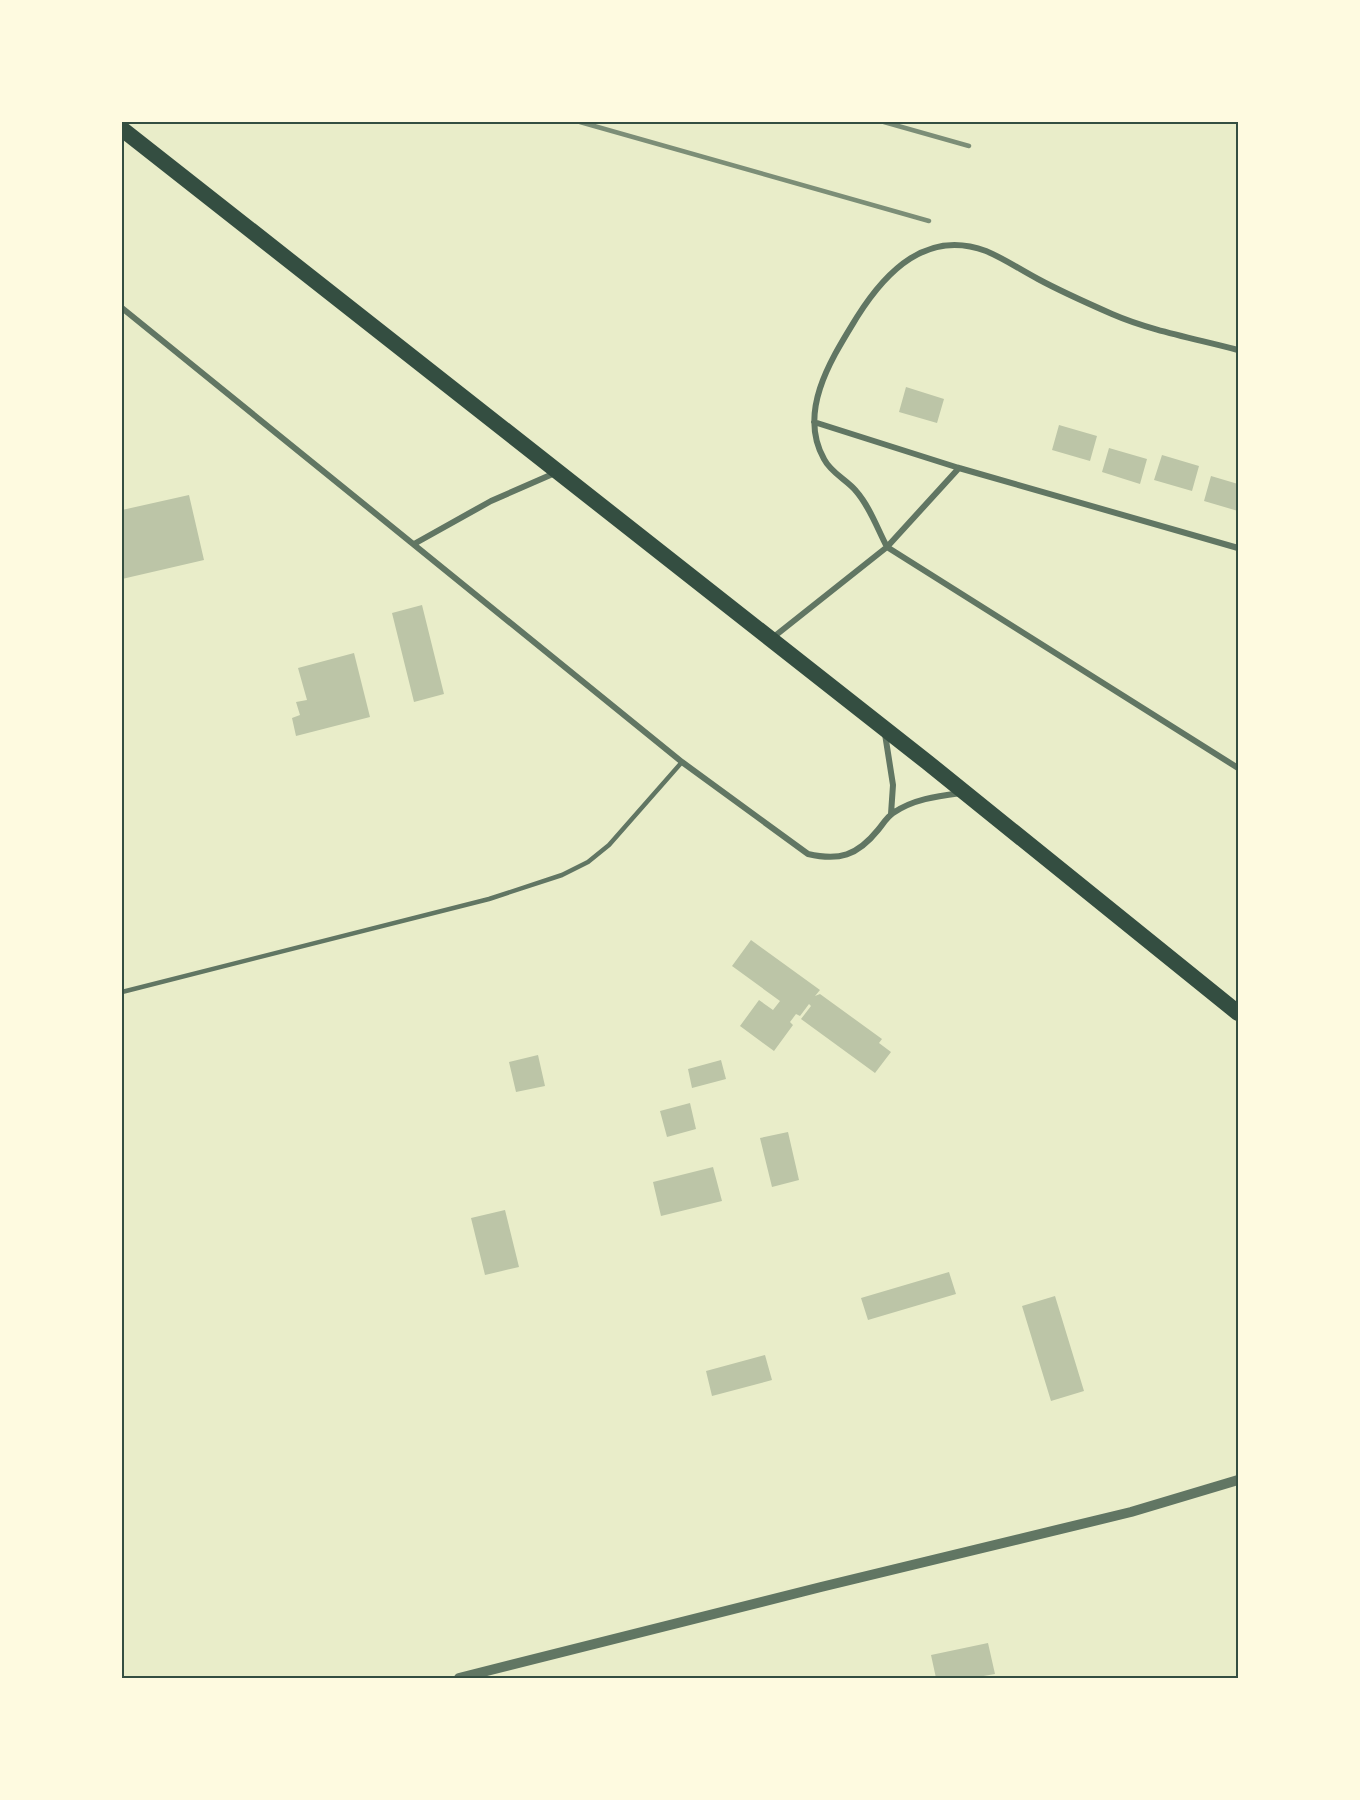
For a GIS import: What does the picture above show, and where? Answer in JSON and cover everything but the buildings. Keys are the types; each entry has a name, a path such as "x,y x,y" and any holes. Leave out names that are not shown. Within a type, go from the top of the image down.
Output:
{"highway":[{"path":"122,129 884,729 1239,1013"}],"street":[{"path":"1239,350 1118,316 1047,284 986,251 965,246 935,246 908,258 876,288 856,318 819,387 814,422 817,444 825,461 864,501 887,547 1239,768"},
{"path":"122,308 682,762 808,854 828,859 846,855 861,848 891,814 928,798 964,793"},
{"path":"814,422 959,468 1239,548"},
{"path":"770,639 887,547 959,468"},
{"path":"414,544 490,501 558,472"},
{"path":"884,729 893,785 891,814"},
{"path":"459,1678 1131,1512 1239,1480"}],"lane":[{"path":"122,992 489,899 562,875 588,862 609,845 682,762"}],"railway":[{"path":"580,122 929,221"},
{"path":"884,122 969,146"}]}
